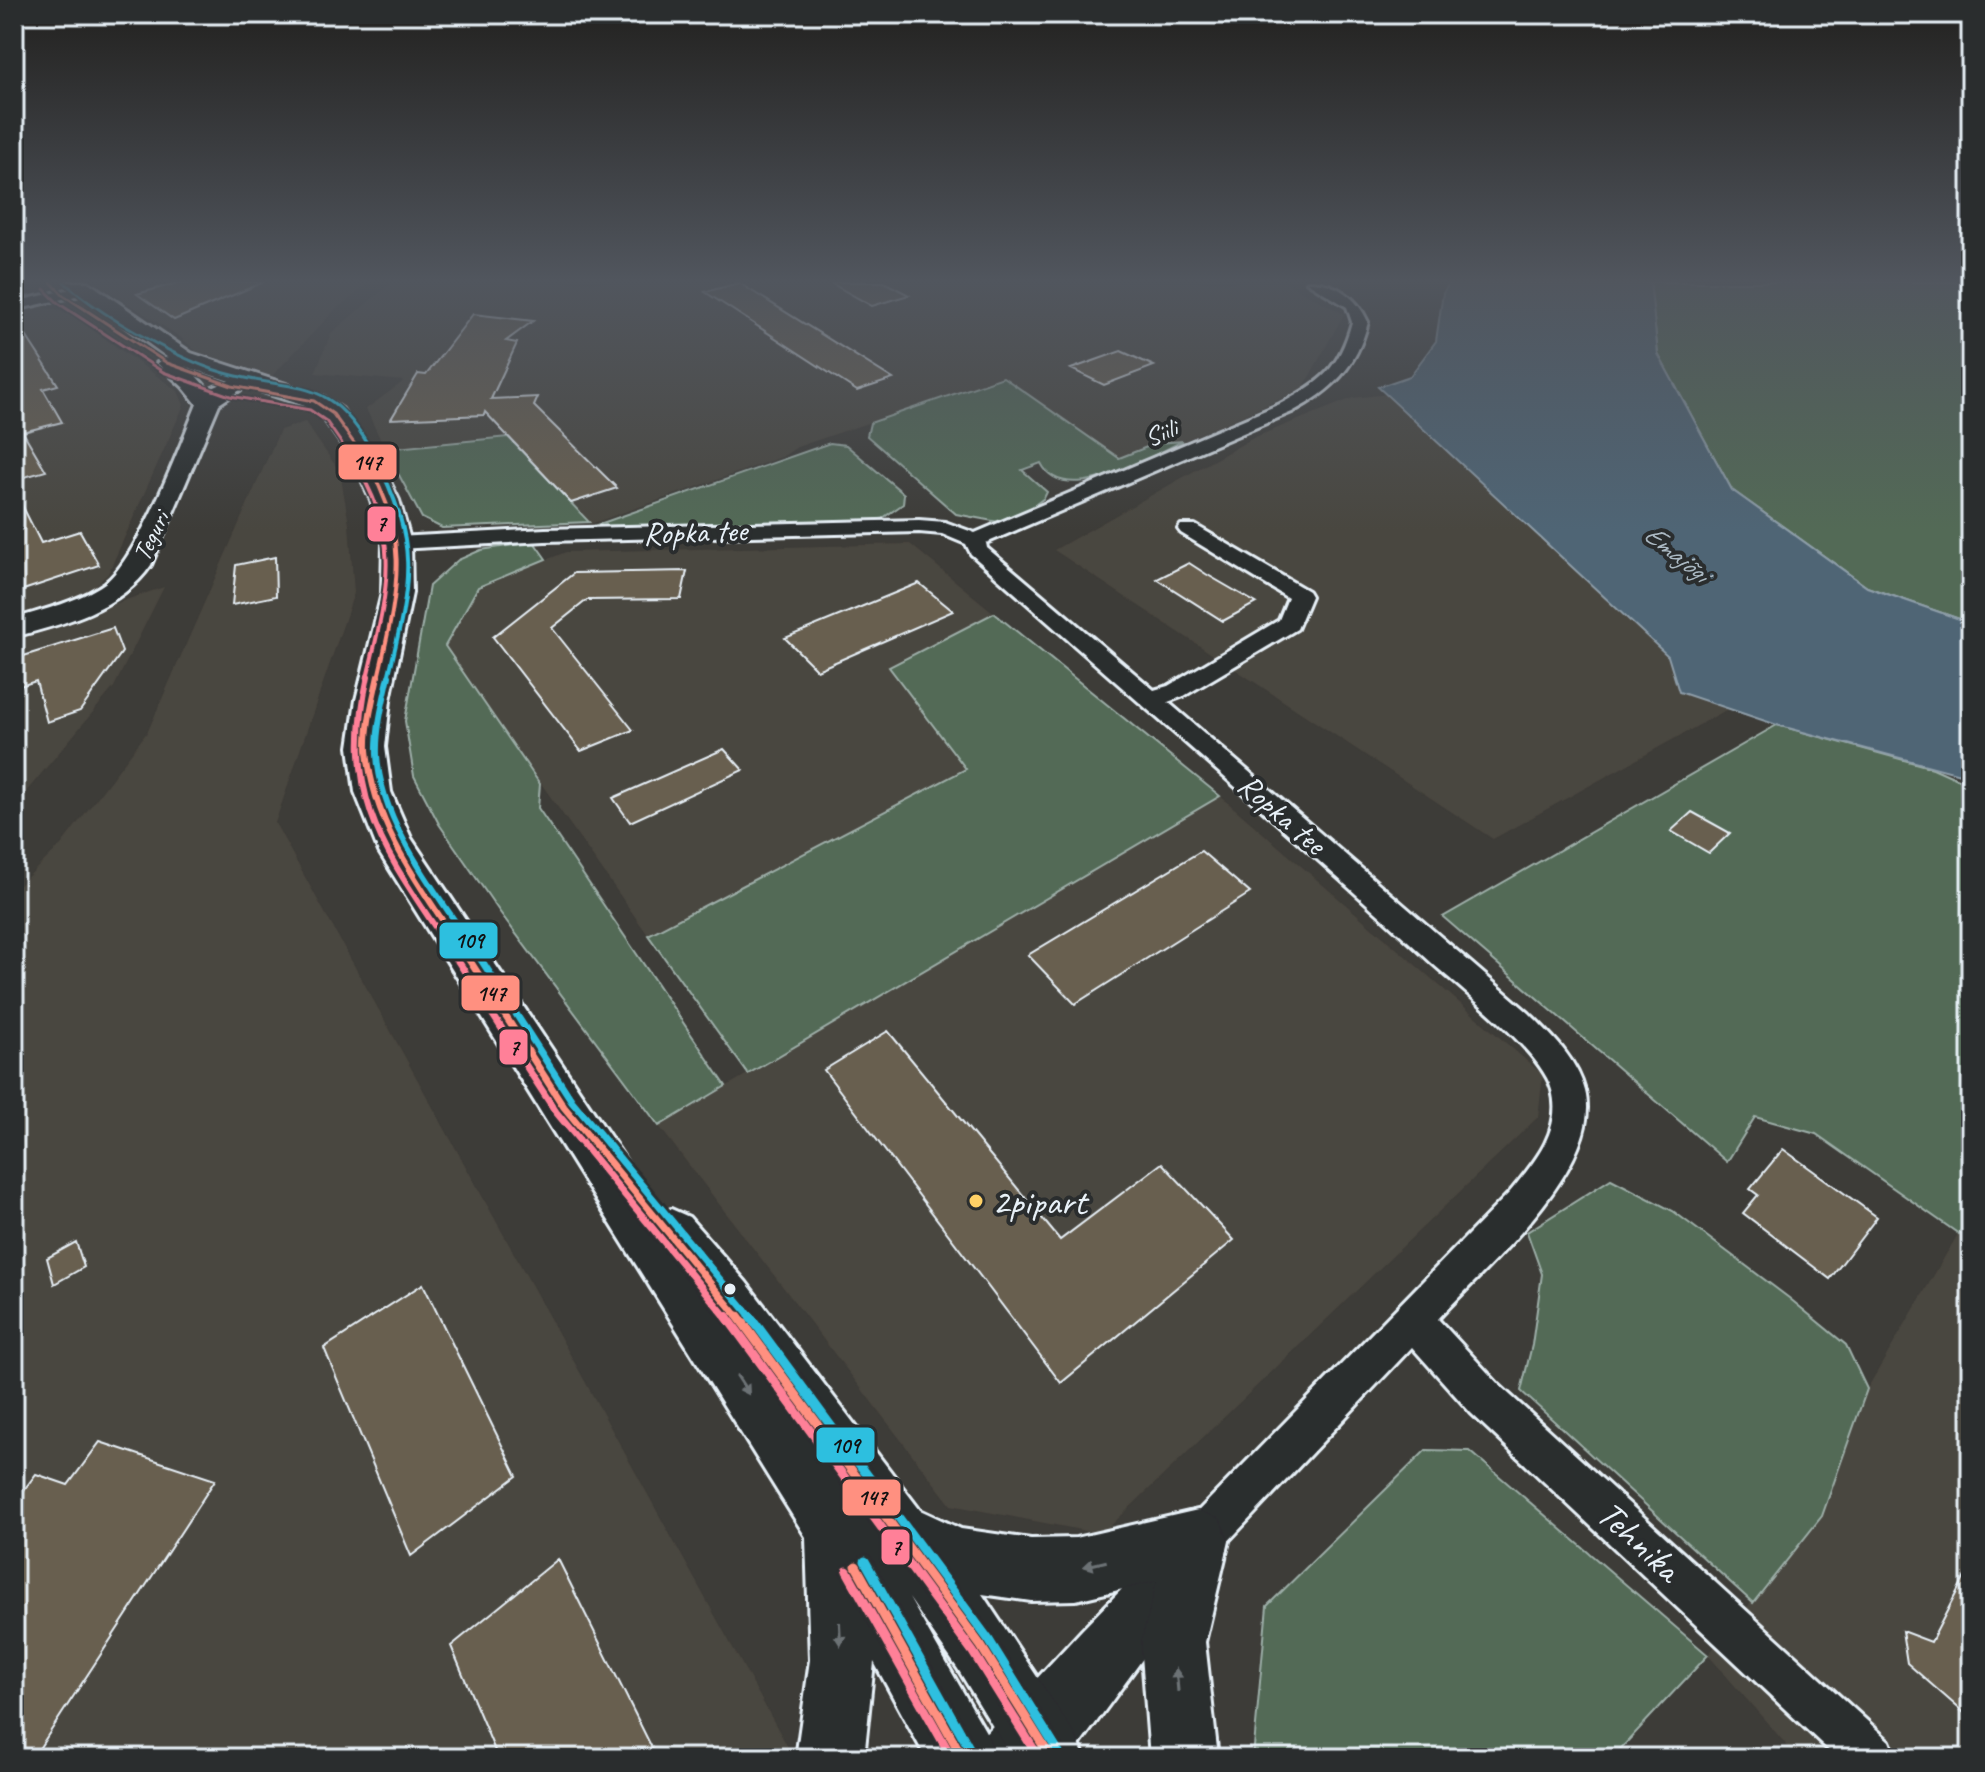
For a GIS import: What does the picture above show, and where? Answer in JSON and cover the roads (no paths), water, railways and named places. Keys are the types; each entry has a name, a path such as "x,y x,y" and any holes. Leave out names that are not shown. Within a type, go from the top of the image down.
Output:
{"main road":[{"path":"173,365 314,401 333,414 367,462 385,500 397,543 397,593 373,700 367,747 373,792 393,842 835,1528 963,1758"},
{"path":"200,365 259,388"},
{"path":"564,1107 727,1301 898,1530 981,1646 1032,1749"},
{"path":"830,1758 842,1660 835,1528"},
{"path":"898,1530 957,1559 1031,1570 1076,1569 1198,1541 1173,1642 1184,1758"}],"street":[{"path":"169,365 191,382 208,404"},
{"name":"Siili","path":"975,540 1286,408 1328,386 1345,365"},
{"path":"208,404 259,388"},
{"path":"208,404 213,396 259,388"},
{"name":"Teguri","path":"14,628 74,608 107,594 128,580 138,565 186,461 208,404"},
{"name":"Ropka tee","path":"397,543 545,535 919,526 945,528 975,540 978,550 1393,909 1508,1014 1559,1068 1568,1089 1570,1121 1557,1157 1531,1194 1198,1541 1098,1684 1032,1749"},
{"path":"1150,700 1176,691 1289,624 1300,596 1188,529"},
{"name":"Tehnika","path":"1412,1319 1485,1399 1872,1758"}],"water":[{"name":"Emajõgi","path":"1418,365 1664,365 1732,490 1867,587 1971,623 1971,777 1777,725 1679,692 1668,656 1378,387 1410,376"}],"place":[{"name":"2pipart","path":"976,1201"}]}
